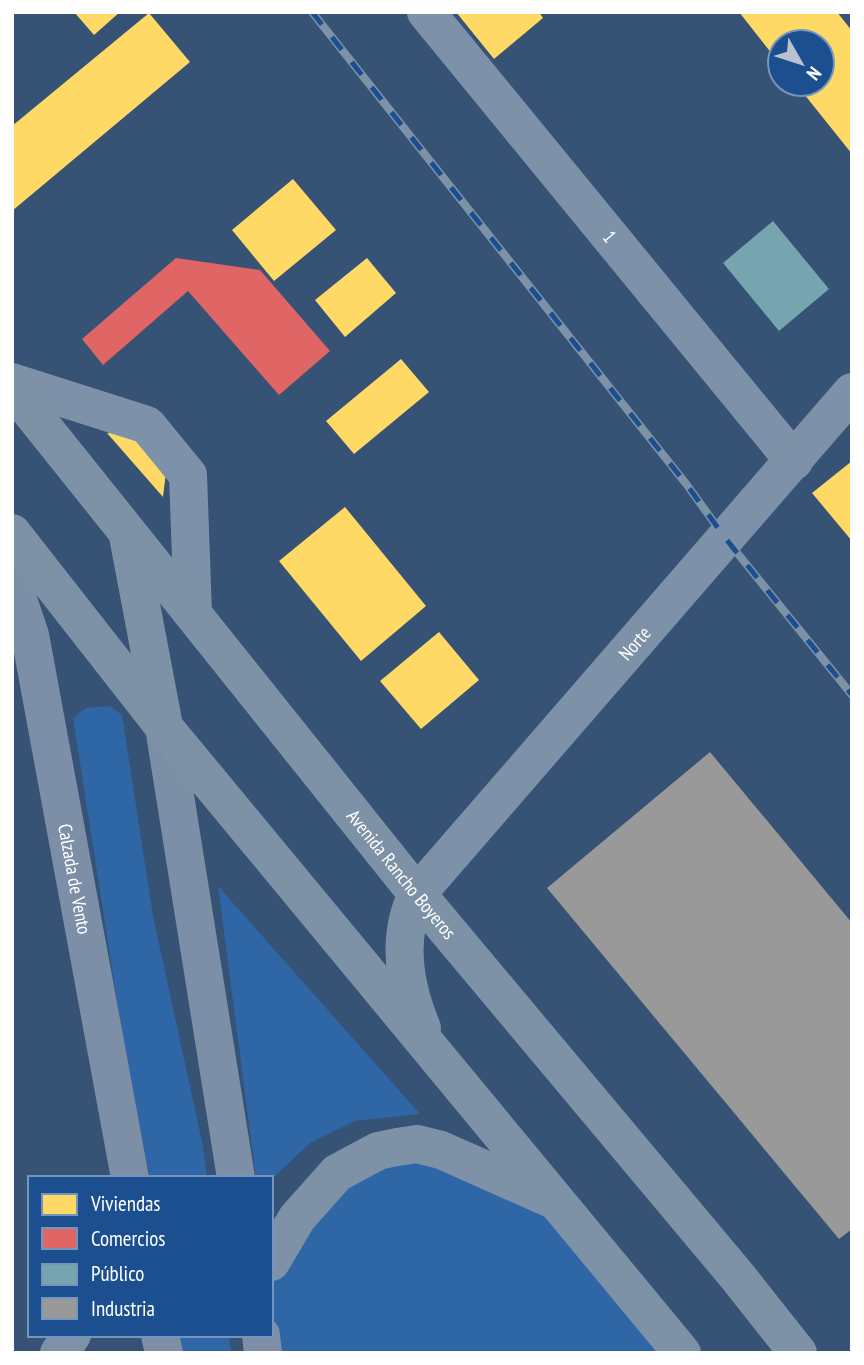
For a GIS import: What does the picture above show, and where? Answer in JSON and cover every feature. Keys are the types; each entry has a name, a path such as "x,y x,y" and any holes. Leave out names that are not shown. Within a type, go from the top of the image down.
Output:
{"highway":[{"name":"Avenida Rancho Boyeros","path":"12,385 417,894 704,1235 799,1353"},
{"path":"127,531 164,727"},
{"path":"12,533 164,727 682,1353"},
{"path":"417,894 407,927 405,967 413,1007 431,1051"},
{"path":"273,1258 296,1217 337,1173 378,1151 397,1147 417,1144 441,1150 562,1205"}],"main road":[{"name":"Calzada de Vento","path":"12,582 30,635 130,1176"},
{"path":"164,727 236,1176"}],"street":[{"name":"1","path":"426,12 794,461"},
{"path":"12,385 147,425 188,475 193,612"},
{"name":"Norte","path":"417,894 852,392"},
{"path":"59,1353 71,1337"}],"shaded area":[{"path":"110,706 122,715 153,916 203,1146 207,1176 150,1176 122,1033 73,718 86,708"},
{"path":"218,886 420,1114 355,1121 310,1143 273,1178 256,1176"},
{"path":"397,1147 515,1181 675,1353 263,1353 270,1337 273,1337 273,1268 288,1232"},
{"path":"179,1337 229,1337 231,1353 183,1353"}],"building: Viviendas":[{"path":"74,12 120,12 94,35"},
{"path":"456,12 539,12 543,18 494,59"},
{"path":"739,12 837,12 852,31 852,154 807,98 836,98 836,28 766,28 766,46"},
{"path":"149,13 190,62 12,211 12,126"},
{"path":"293,179 336,230 274,281 232,230"},
{"path":"367,258 396,293 345,337 315,300"},
{"path":"401,359 429,392 354,454 326,421"},
{"path":"107,433 142,434 167,464 163,497"},
{"path":"852,461 852,541 812,493"},
{"path":"345,507 426,606 361,661 279,561"},
{"path":"439,632 479,680 421,729 380,681"}],"building: Comercios":[{"path":"176,258 260,270 330,351 279,395 188,291 103,365 82,339"}],"building: Público":[{"path":"773,221 829,289 779,331 723,263"}],"building: Industria":[{"path":"710,752 852,923 852,1229 839,1239 547,888"}],"railway":[{"path":"312,12 852,695"}]}
